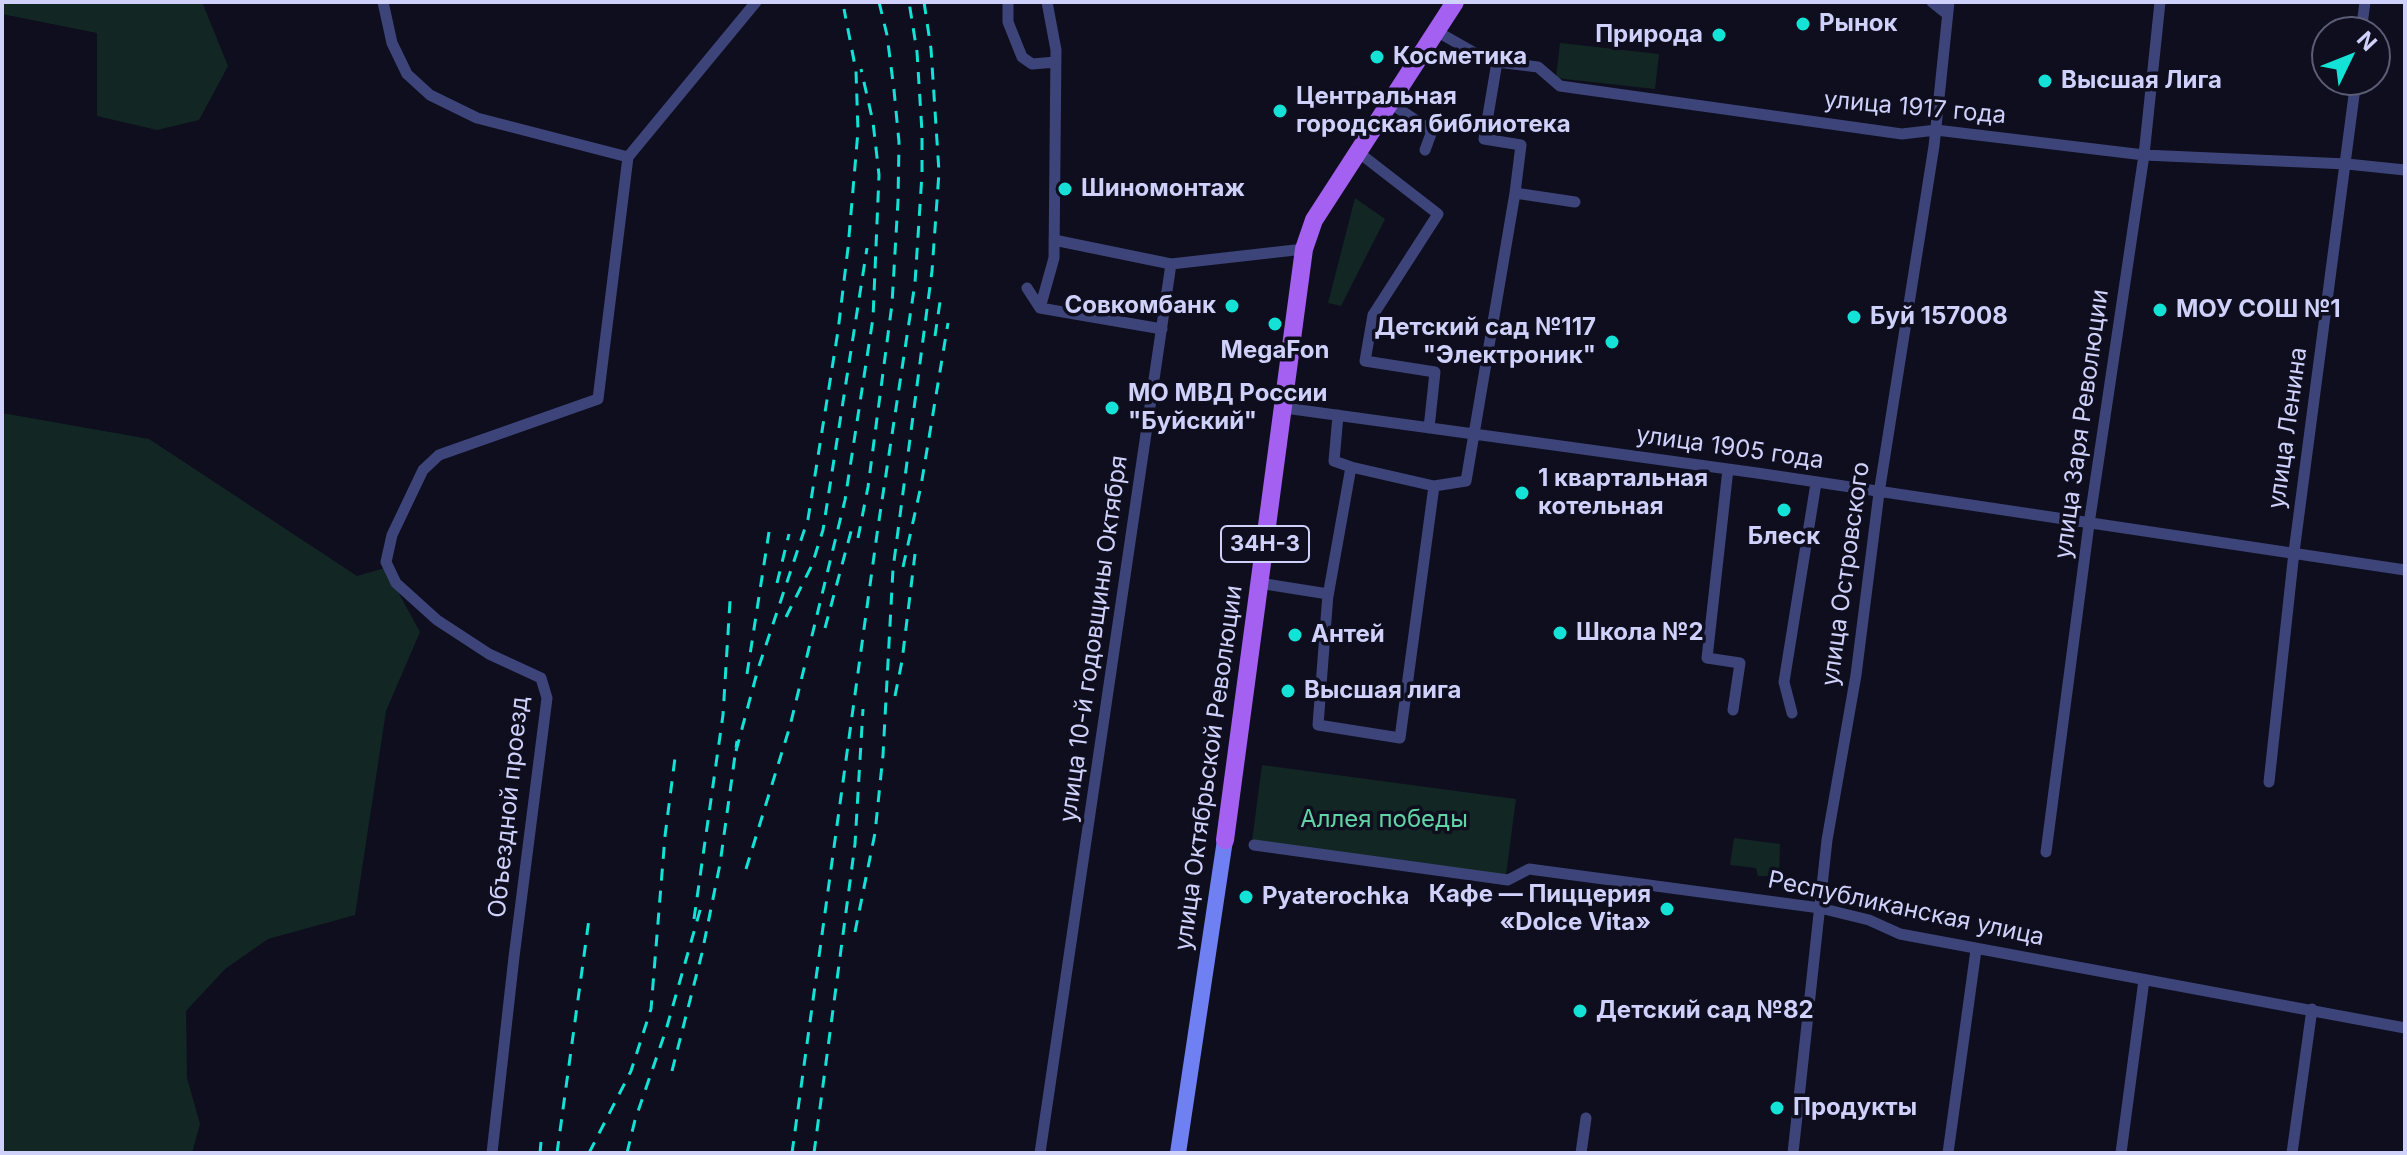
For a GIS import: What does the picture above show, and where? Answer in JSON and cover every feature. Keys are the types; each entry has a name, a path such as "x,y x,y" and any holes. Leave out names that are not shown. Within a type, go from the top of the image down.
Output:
{"main road":[{"name":"улица Октябрьской Революции","path":"1225,840 1304,249 1314,220 1455,2"}],"street":[{"path":"383,2 392,43 407,74 430,95 477,118 628,157 756,2"},
{"path":"1008,2 1008,22 1022,57 1032,64 1056,62"},
{"path":"1040,308 1054,258 1056,62 1047,2"},
{"path":"1932,2 1948,8"},
{"name":"улица Заря Революции","path":"2046,852 2089,524 2144,155 2160,2"},
{"name":"улица Островского","path":"1793,1153 1827,840 1856,675 1879,493 1936,130 1948,8"},
{"name":"улица 1917 года","path":"1436,31 1489,61 1538,67 1560,86 1902,134 1936,130 2144,155 2347,164 2405,170"},
{"path":"1338,415 1334,461 1434,486 1466,481 1521,145 1484,139 1497,62"},
{"name":"улица Ленина","path":"2269,782 2294,552 2354,96"},
{"path":"1390,103 1432,131 1425,150"},
{"path":"1358,152 1438,214 1373,315 1365,361 1435,372 1429,428"},
{"name":"Объездной проезд","path":"492,1153 547,698 541,678 489,654 437,620 396,583 386,562 392,535 423,470 439,455 598,399 628,157"},
{"path":"1515,193 1575,202"},
{"path":"1054,240 1171,264 1304,249"},
{"name":"улица 10-й годовщины Октября","path":"1040,1153 1171,264"},
{"path":"1027,288 1040,308 1162,329"},
{"name":"улица 1905 года","path":"1285,408 1728,469 2405,570"},
{"path":"1351,467 1328,596 1318,725 1400,738 1434,486"},
{"path":"1728,469 1707,658 1740,663 1733,710"},
{"path":"1792,713 1784,682 1816,483"},
{"path":"1259,583 1328,596"},
{"name":"улица Октябрьской Революции","path":"1178,1153 1225,840"},
{"name":"Республиканская улица","path":"1254,845 1508,880 1529,869 1820,908 1869,920 1900,934 1976,950 2405,1028"},
{"path":"1948,1153 1976,950"},
{"path":"2121,1153 2144,980"},
{"path":"2292,1153 2312,1009"},
{"path":"1581,1153 1586,1118"}],"green space":[{"path":"2,2 202,2 228,66 199,120 157,130 97,116 97,33 2,14"},
{"path":"1560,43 1659,54 1655,89 1556,78"},
{"path":"1355,198 1385,219 1341,306 1328,303"},
{"path":"2,413 149,439 357,576 385,568 420,632 386,711 355,915 268,939 225,969 186,1011 187,1078 200,1124 192,1153 2,1153"},
{"name":"Аллея победы","path":"1262,765 1516,799 1506,875 1252,841"},
{"path":"1734,838 1780,844 1779,876 1758,876 1756,868 1730,865"}],"railway":[{"path":"858,538 868,487 892,304 898,201 899,142 887,35 879,2"},
{"path":"792,1153 878,527 915,283 922,132 917,52 909,2"},
{"path":"855,932 875,833 883,755 893,569 932,271 939,172 931,49 924,2"},
{"path":"736,751 758,669 808,519 838,331 858,131 856,71 844,9"},
{"path":"746,869 790,726 845,500 873,318 879,175 873,122 861,69"},
{"path":"786,617 812,565 823,530 867,248"},
{"path":"935,336 941,295"},
{"path":"903,567 921,486 948,323"},
{"path":"825,628 853,524"},
{"path":"747,674 769,532"},
{"path":"777,583 789,534"},
{"path":"895,696 915,554"},
{"path":"694,919 723,715 730,601"},
{"path":"814,1153 855,844 863,709"},
{"path":"672,1071 702,953 720,864 737,741"},
{"path":"589,1153 631,1071 651,1009 665,836 676,750"},
{"path":"627,1153 701,907"},
{"path":"557,1153 589,919"},
{"path":"540,1153 541,1142"}],"place":[{"name":"Рынок","path":"1803,24"},
{"name":"Природа","path":"1719,35"},
{"name":"Косметика","path":"1377,57"},
{"name":"Высшая Лига","path":"2045,81"},
{"name":"Центральная городская библиотека","path":"1280,111"},
{"name":"Шиномонтаж","path":"1065,189"},
{"name":"Совкомбанк","path":"1232,306"},
{"name":"МОУ СОШ №1","path":"2160,310"},
{"name":"Буй 157008","path":"1854,317"},
{"name":"MegaFon","path":"1275,324"},
{"name":"Детский сад №117 \"Электроник\"","path":"1612,342"},
{"name":"МО МВД России \"Буйский\"","path":"1112,408"},
{"name":"1 квартальная котельная","path":"1522,493"},
{"name":"Блеск","path":"1784,510"},
{"name":"Школа №2","path":"1560,633"},
{"name":"Антей","path":"1295,635"},
{"name":"Высшая лига","path":"1288,691"},
{"name":"Pyaterochka","path":"1246,897"},
{"name":"Кафе — Пиццерия «Dolce Vita»","path":"1667,909"},
{"name":"Детский сад №82","path":"1580,1011"},
{"name":"Продукты","path":"1777,1108"}]}
